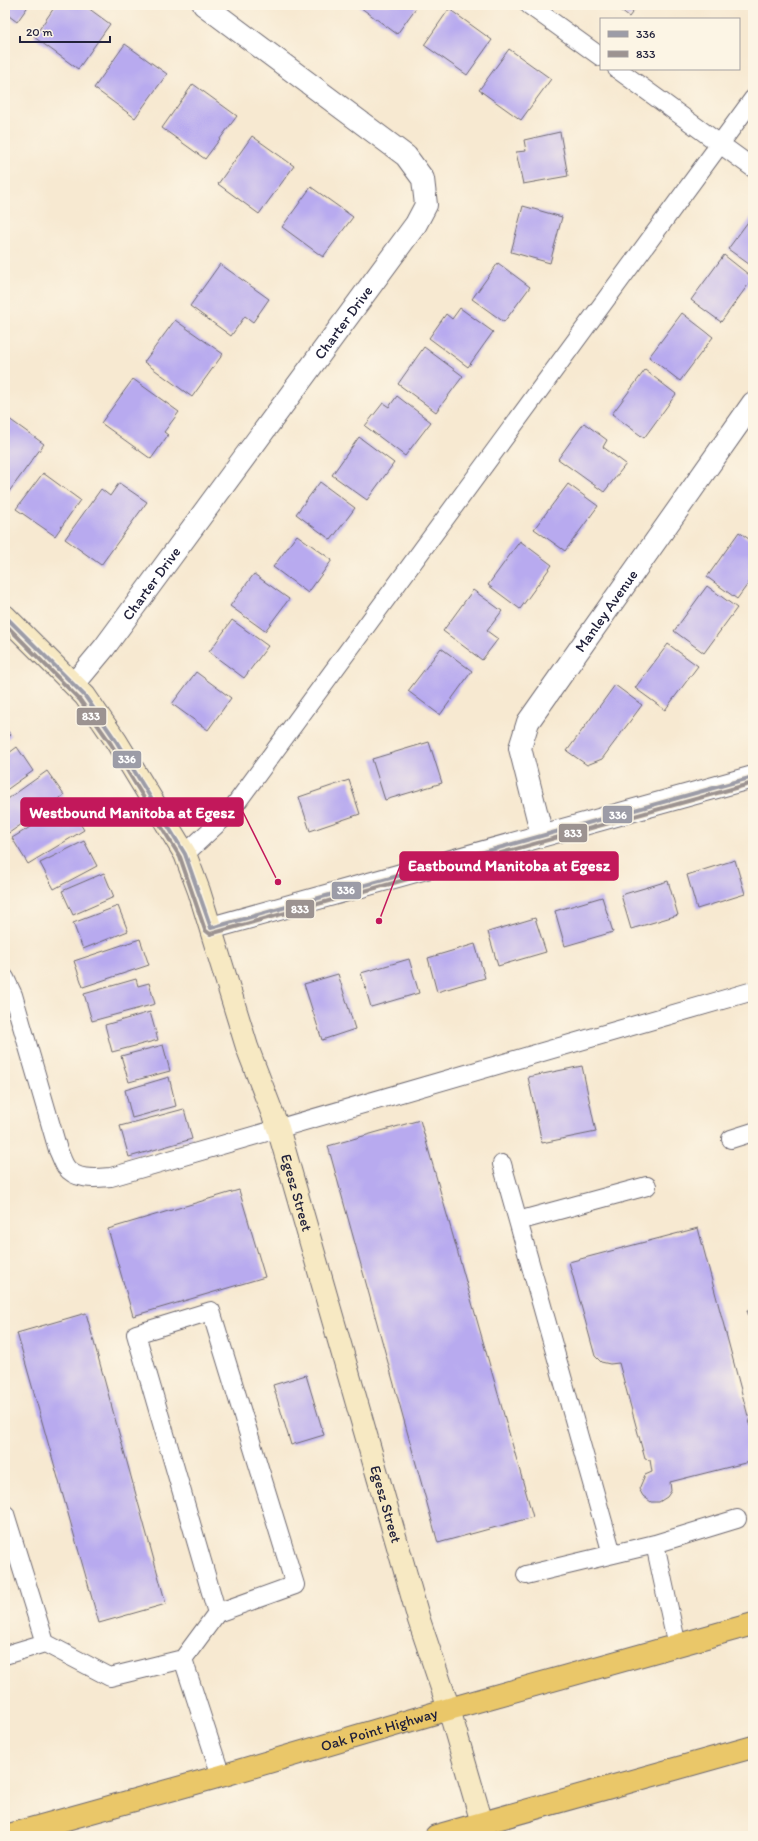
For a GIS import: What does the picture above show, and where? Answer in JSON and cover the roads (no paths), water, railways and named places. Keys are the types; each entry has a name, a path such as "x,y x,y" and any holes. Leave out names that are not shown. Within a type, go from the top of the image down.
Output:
{"main road":[{"name":"Oak Point Highway","path":"5,1836 753,1624"},
{"path":"436,1836 483,1830 753,1746"}],"street":[{"name":"Charter Drive","path":"74,684 123,622 416,224 426,205 423,179 406,156 204,5"},
{"name":"Manley Avenue","path":"542,835 520,748 528,722 753,404"},
{"name":"Egesz Street","path":"5,616 85,696 116,741 185,854 247,1047 278,1128 419,1620 449,1709 483,1830"},
{"path":"210,928 753,777"}],"lane":[{"path":"529,5 600,56"},
{"path":"618,70 753,168"},
{"path":"185,854 229,813 753,99"},
{"path":"5,978 13,995 58,1150 67,1168 78,1175 90,1178 111,1177 753,991"},
{"path":"731,1139 753,1132"},
{"path":"502,1164 612,1554"},
{"path":"518,1221 647,1186"},
{"path":"5,1655 45,1643 110,1677 183,1659 217,1613 295,1585 212,1311 136,1334 217,1613"},
{"path":"5,1514 45,1643"},
{"path":"526,1575 655,1544 737,1519"},
{"path":"655,1544 677,1646"},
{"path":"183,1659 221,1776"}],"place":[{"name":"Westbound Manitoba at Egesz","path":"278,882"},
{"name":"Eastbound Manitoba at Egesz","path":"379,921"}]}
